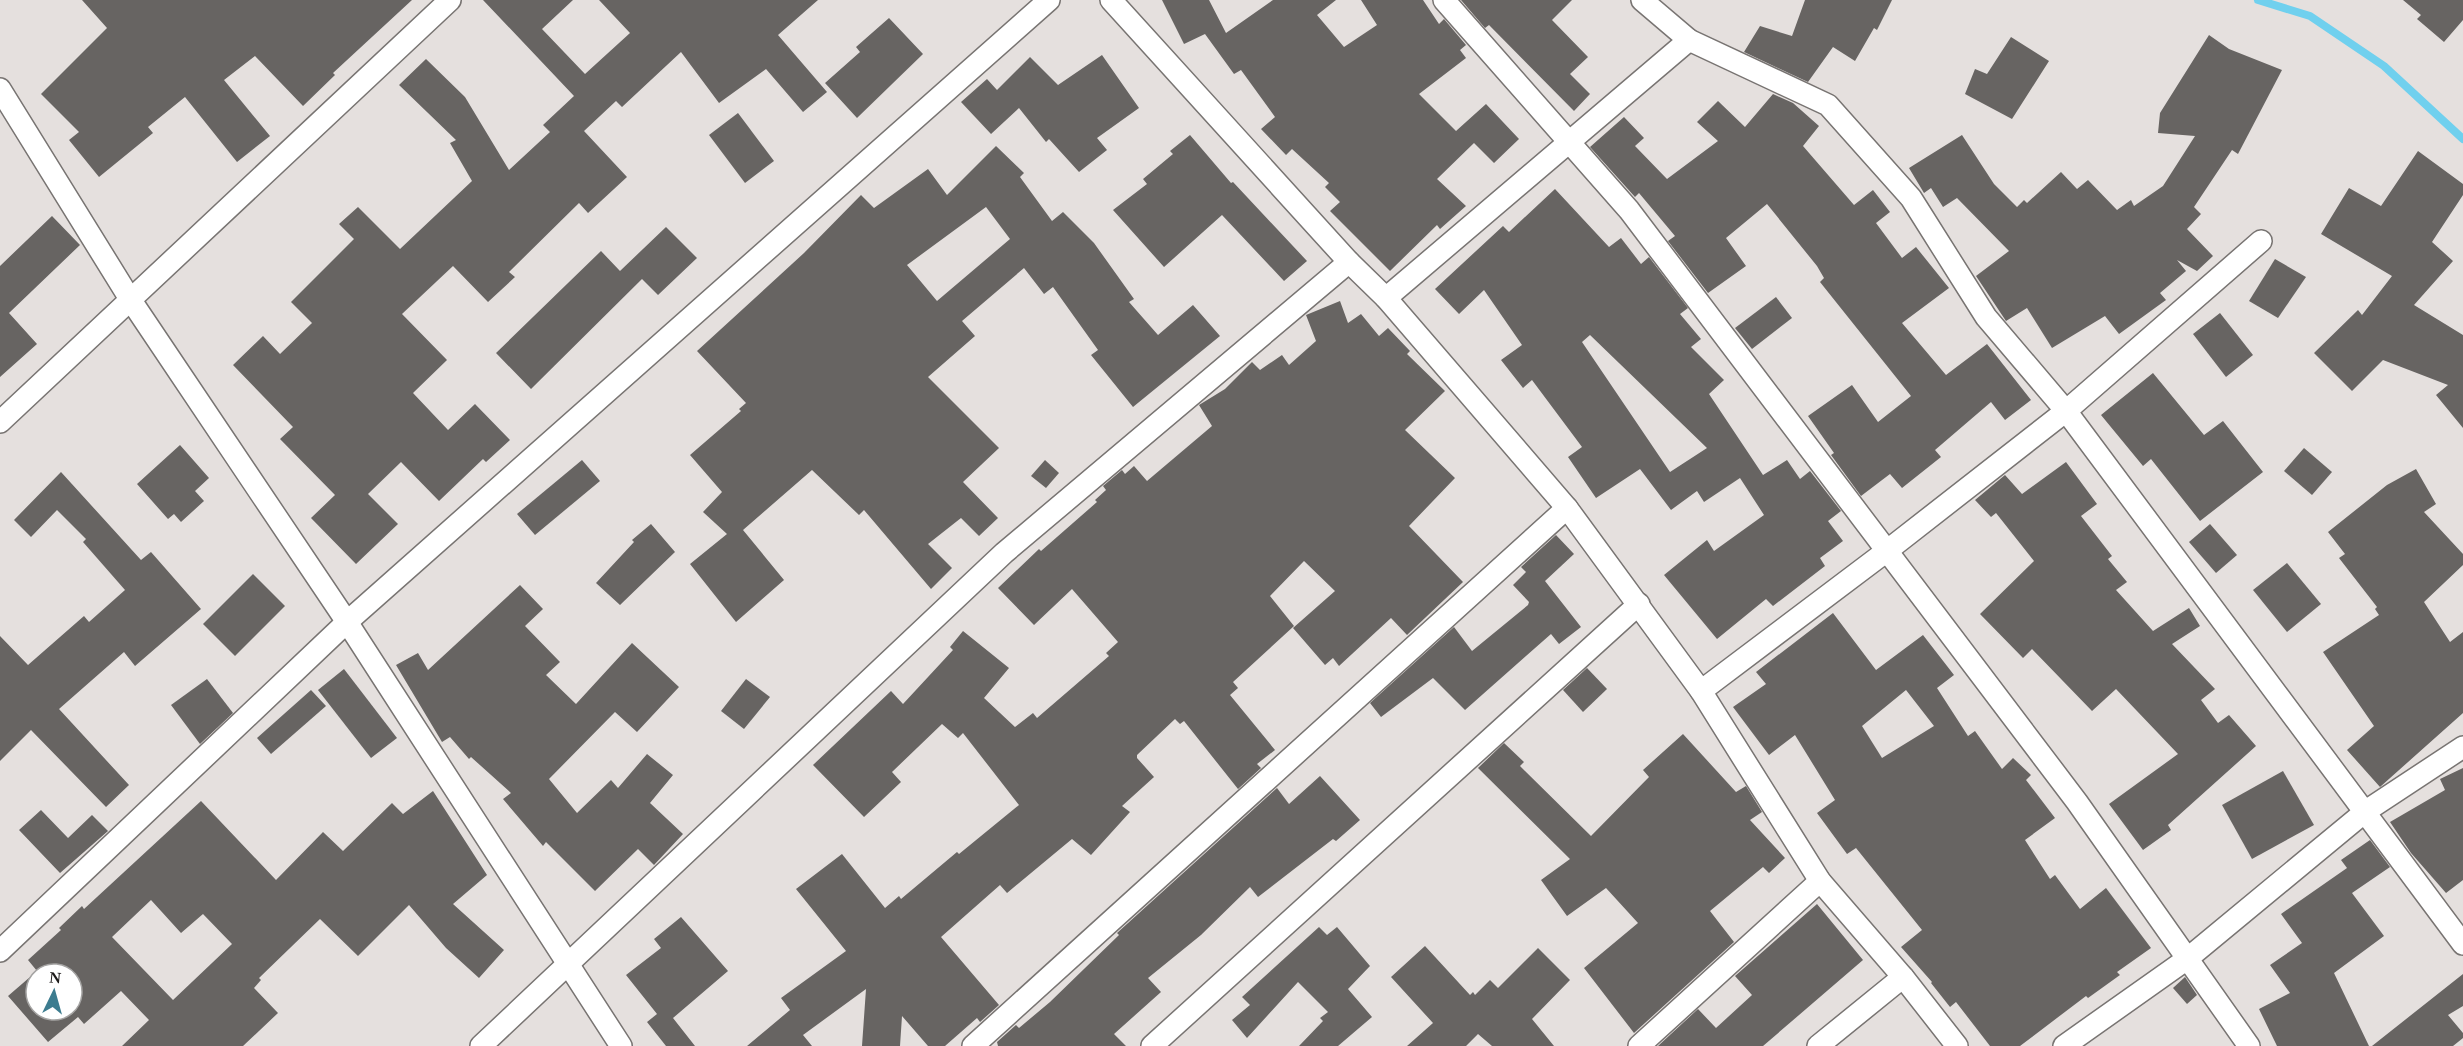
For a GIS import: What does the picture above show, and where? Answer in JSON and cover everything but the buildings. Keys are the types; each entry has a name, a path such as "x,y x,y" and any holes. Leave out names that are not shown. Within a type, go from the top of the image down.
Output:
{"street":[{"path":"0,422 450,0"},
{"path":"0,951 347,622 1049,0"},
{"path":"1111,0 1349,262 1386,298 1567,508 1701,691 1820,881 1904,977 1957,1046"},
{"path":"1444,0 1629,210 2077,802 2249,1046"},
{"path":"1642,0 1689,40 1828,105 1911,198 1986,317 2066,411 2463,944"},
{"path":"1386,298 1689,40"},
{"path":"0,89 130,299 347,622 621,1046"},
{"path":"1701,691 1888,550 2066,411 2261,241"},
{"path":"481,1046 1004,553 1349,262"},
{"path":"973,1046 1567,508"},
{"path":"1152,1046 1639,604"},
{"path":"2064,1046 2187,959 2366,811 2463,747"},
{"path":"1639,1046 1820,881"},
{"path":"1818,1046 1904,977"}],"waterway":[{"path":"2258,0 2310,16 2384,66 2463,139"}]}
